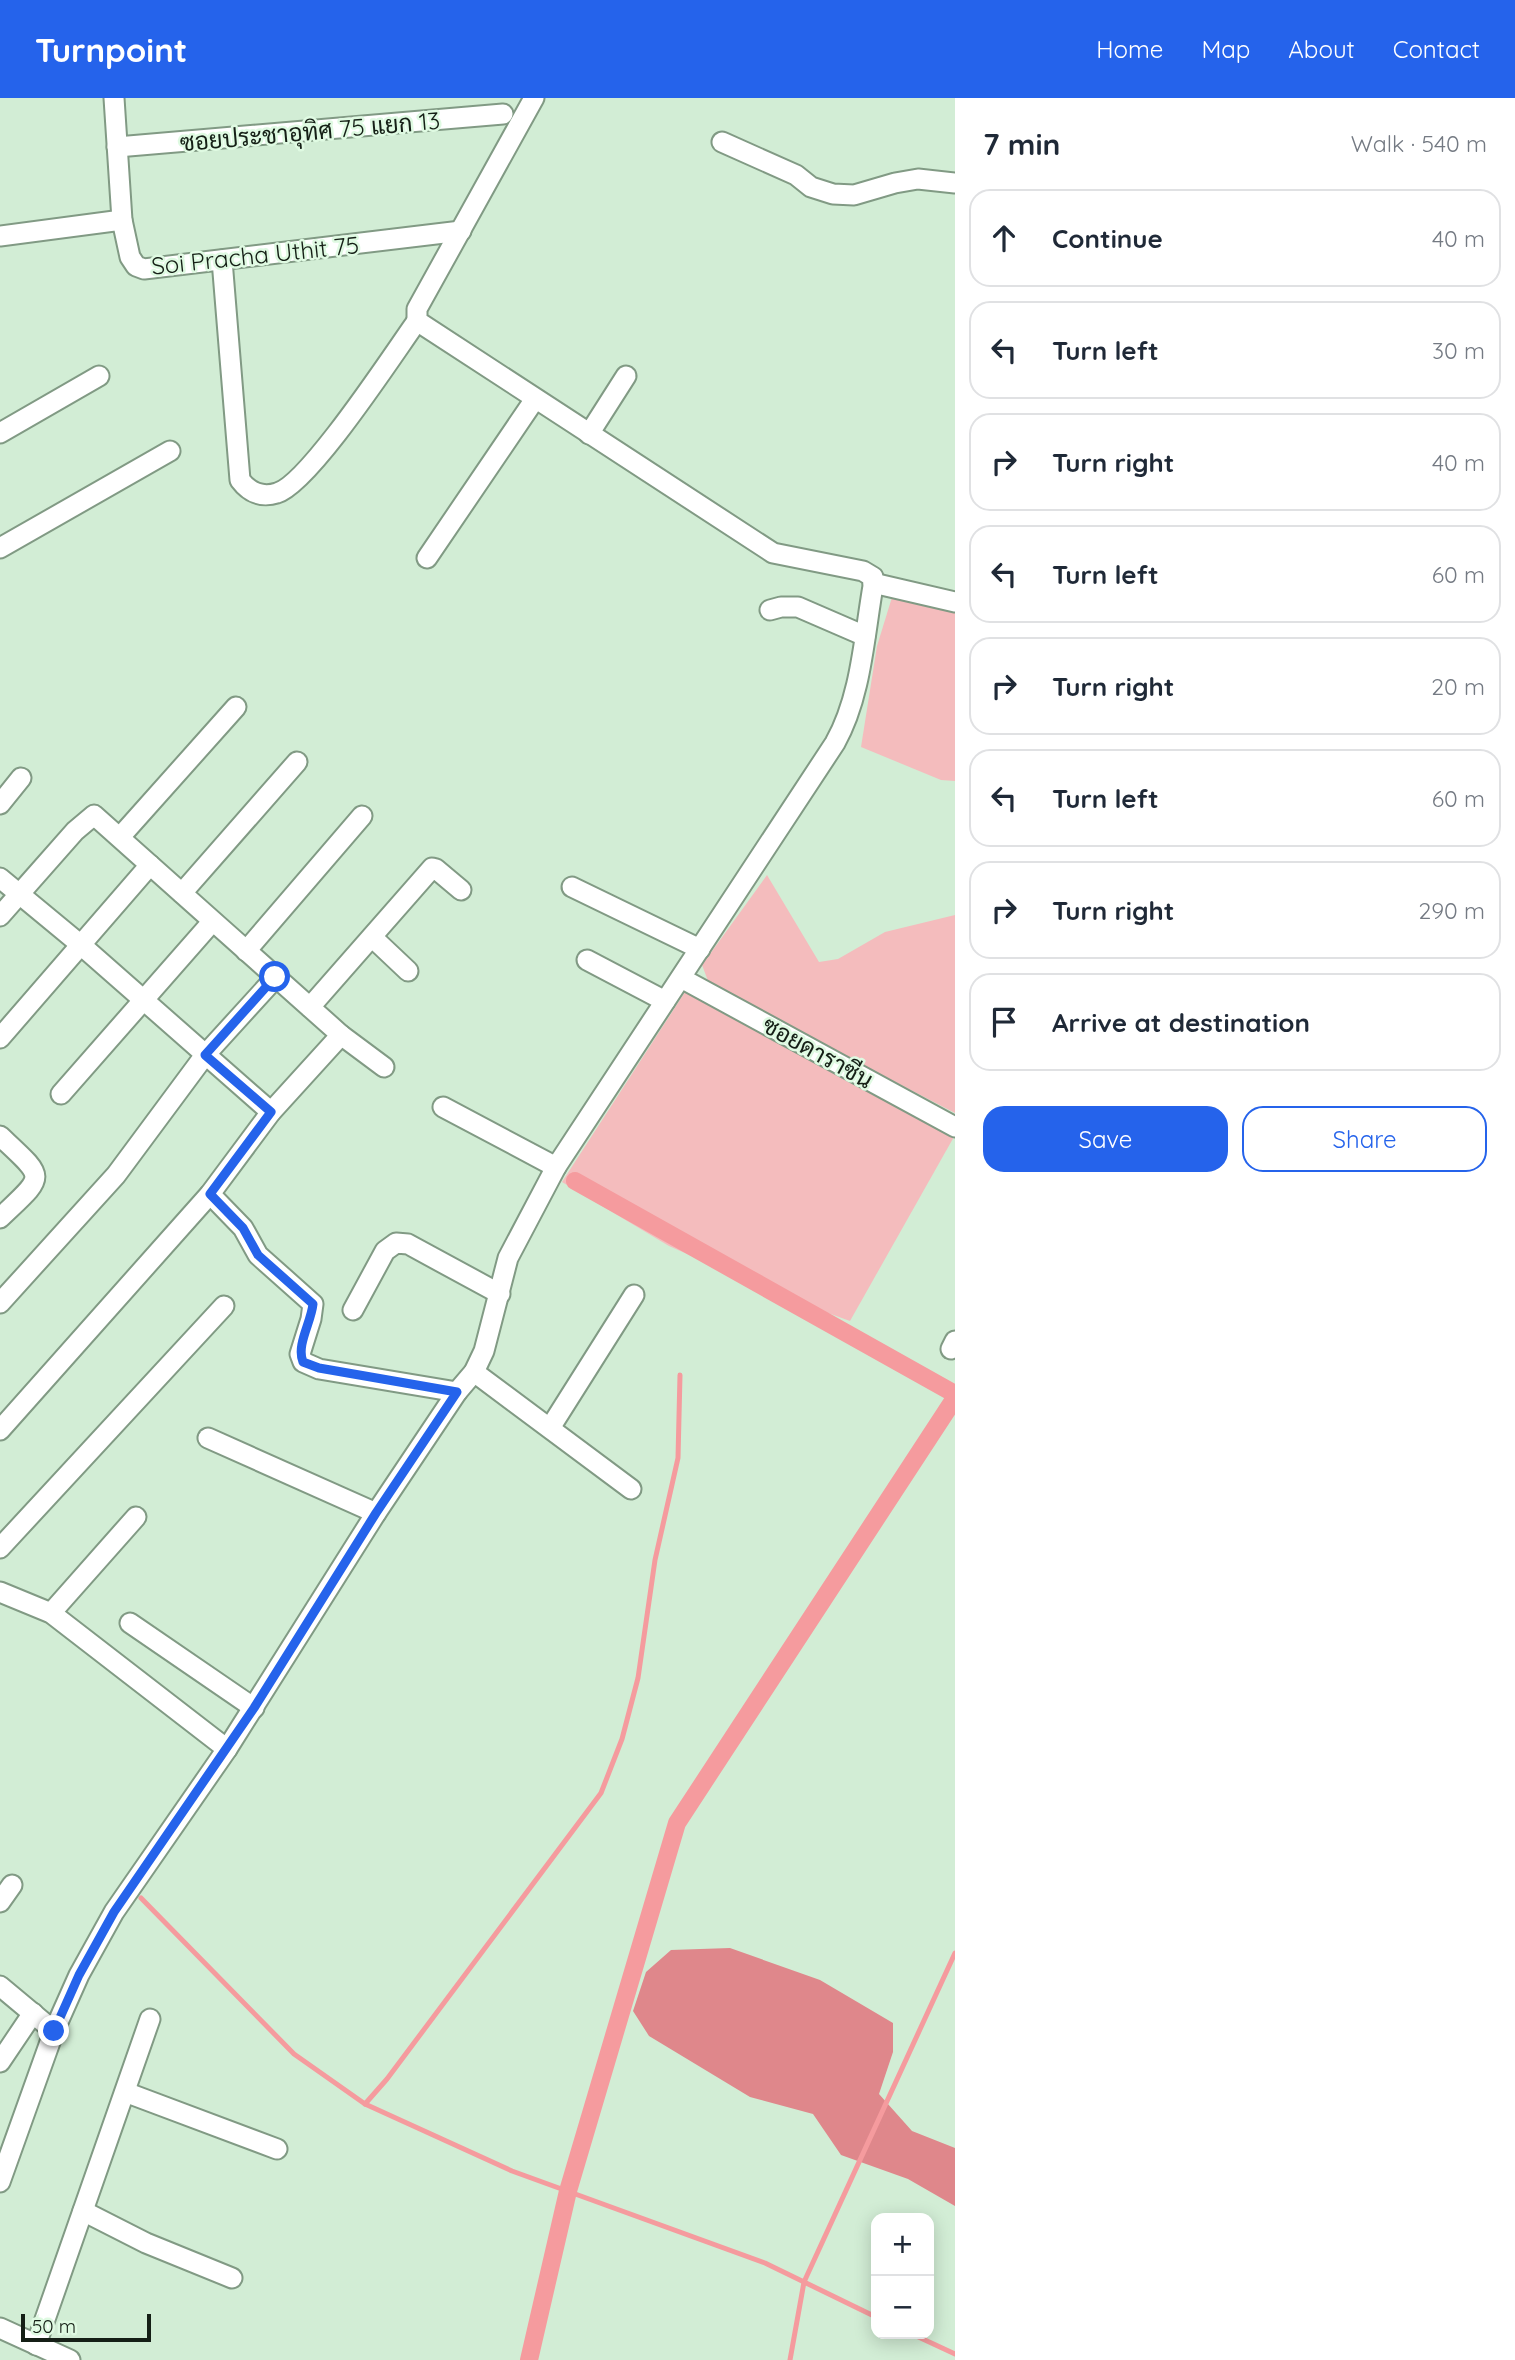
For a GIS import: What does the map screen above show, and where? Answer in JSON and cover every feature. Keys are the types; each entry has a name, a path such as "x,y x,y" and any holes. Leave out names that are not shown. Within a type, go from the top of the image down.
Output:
{"street":[{"name":"Soi Pracha Uthit 75","path":"114,98 122,219 130,257 136,266 144,269 461,231"},
{"path":"222,260 240,480 248,491 261,494 279,493 296,480 331,441 417,321 417,309 534,98"},
{"name":"ซอยประชาอุทิศ 75 แยก 13","path":"117,147 503,114"},
{"path":"722,142 796,175 811,187 833,194 854,195 918,179 955,183"},
{"path":"0,236 122,219"},
{"path":"0,2182 54,2031 79,1975 114,1912 227,1749 376,1513 457,1392 474,1372 484,1351 508,1258 556,1167 847,722 873,577 863,571 773,553 417,321"},
{"path":"0,433 99,376"},
{"path":"589,434 626,376"},
{"path":"427,558 535,399"},
{"path":"0,548 170,451"},
{"path":"873,583 955,602"},
{"path":"770,610 798,607 864,636"},
{"path":"120,837 236,707"},
{"path":"182,893 297,762"},
{"path":"0,804 21,778"},
{"path":"0,916 75,831 94,815 341,1035 384,1067"},
{"path":"246,951 362,816"},
{"path":"0,1038 150,864"},
{"path":"310,1007 432,868 461,890"},
{"path":"0,878 81,945 271,1112"},
{"path":"572,887 700,949"},
{"path":"61,1094 212,922"},
{"path":"372,937 408,971"},
{"path":"587,960 665,1001"},
{"path":"0,1303 116,1174 205,1055 275,977"},
{"name":"ซอยดาราซีน","path":"681,978 955,1127"},
{"path":"0,1430 210,1194 271,1112 341,1035"},
{"path":"443,1107 556,1167"},
{"path":"0,1136 34,1168 36,1177 33,1186 0,1218"},
{"path":"210,1194 243,1228 258,1255 313,1304 300,1354 303,1362 319,1368 457,1392"},
{"path":"353,1310 385,1251 396,1242 408,1244 500,1294"},
{"path":"550,1428 634,1295"},
{"path":"0,1548 223,1306"},
{"path":"474,1372 631,1489"},
{"path":"208,1438 376,1513"},
{"path":"51,1613 136,1517"},
{"path":"0,1592 51,1613 227,1749"},
{"path":"130,1623 254,1708"},
{"path":"0,1902 12,1885"},
{"path":"0,1986 54,2031"},
{"path":"0,2062 33,2013"},
{"path":"36,2351 150,2019"},
{"path":"125,2092 277,2149"},
{"path":"83,2211 146,2243 232,2278"},
{"path":"0,2328 36,2351 70,2360"}],"shaded area":[{"path":"893,594 955,608 955,781 941,780 861,747 877,646"},
{"path":"767,875 819,962 838,959 885,932 955,915 955,1113 710,986 702,965"},
{"path":"685,992 955,1135 850,1321 787,1298 669,1246 562,1182"},
{"path":"730,1948 820,1980 893,2023 893,2052 879,2094 912,2131 955,2148 955,2206 908,2179 841,2155 813,2114 750,2097 649,2036 633,2011 646,1972 671,1950"}],"waterway":[{"path":"575,1181 955,1394"},
{"path":"365,2104 387,2079 601,1793 622,1739 638,1678 655,1560 678,1458 680,1375"},
{"path":"529,2360 568,2191 677,1823 955,1398"},
{"path":"141,1898 294,2054 365,2104 512,2171 765,2263 871,2315"},
{"path":"790,2360 804,2282 955,1953"},
{"path":"923,2339 955,2354"}],"route":[{"path":"54,2031 79,1975 114,1912 227,1749 376,1513 457,1392 319,1368 303,1362 300,1354 313,1304 258,1255 243,1228 210,1194 271,1112 205,1055 275,977"}]}
